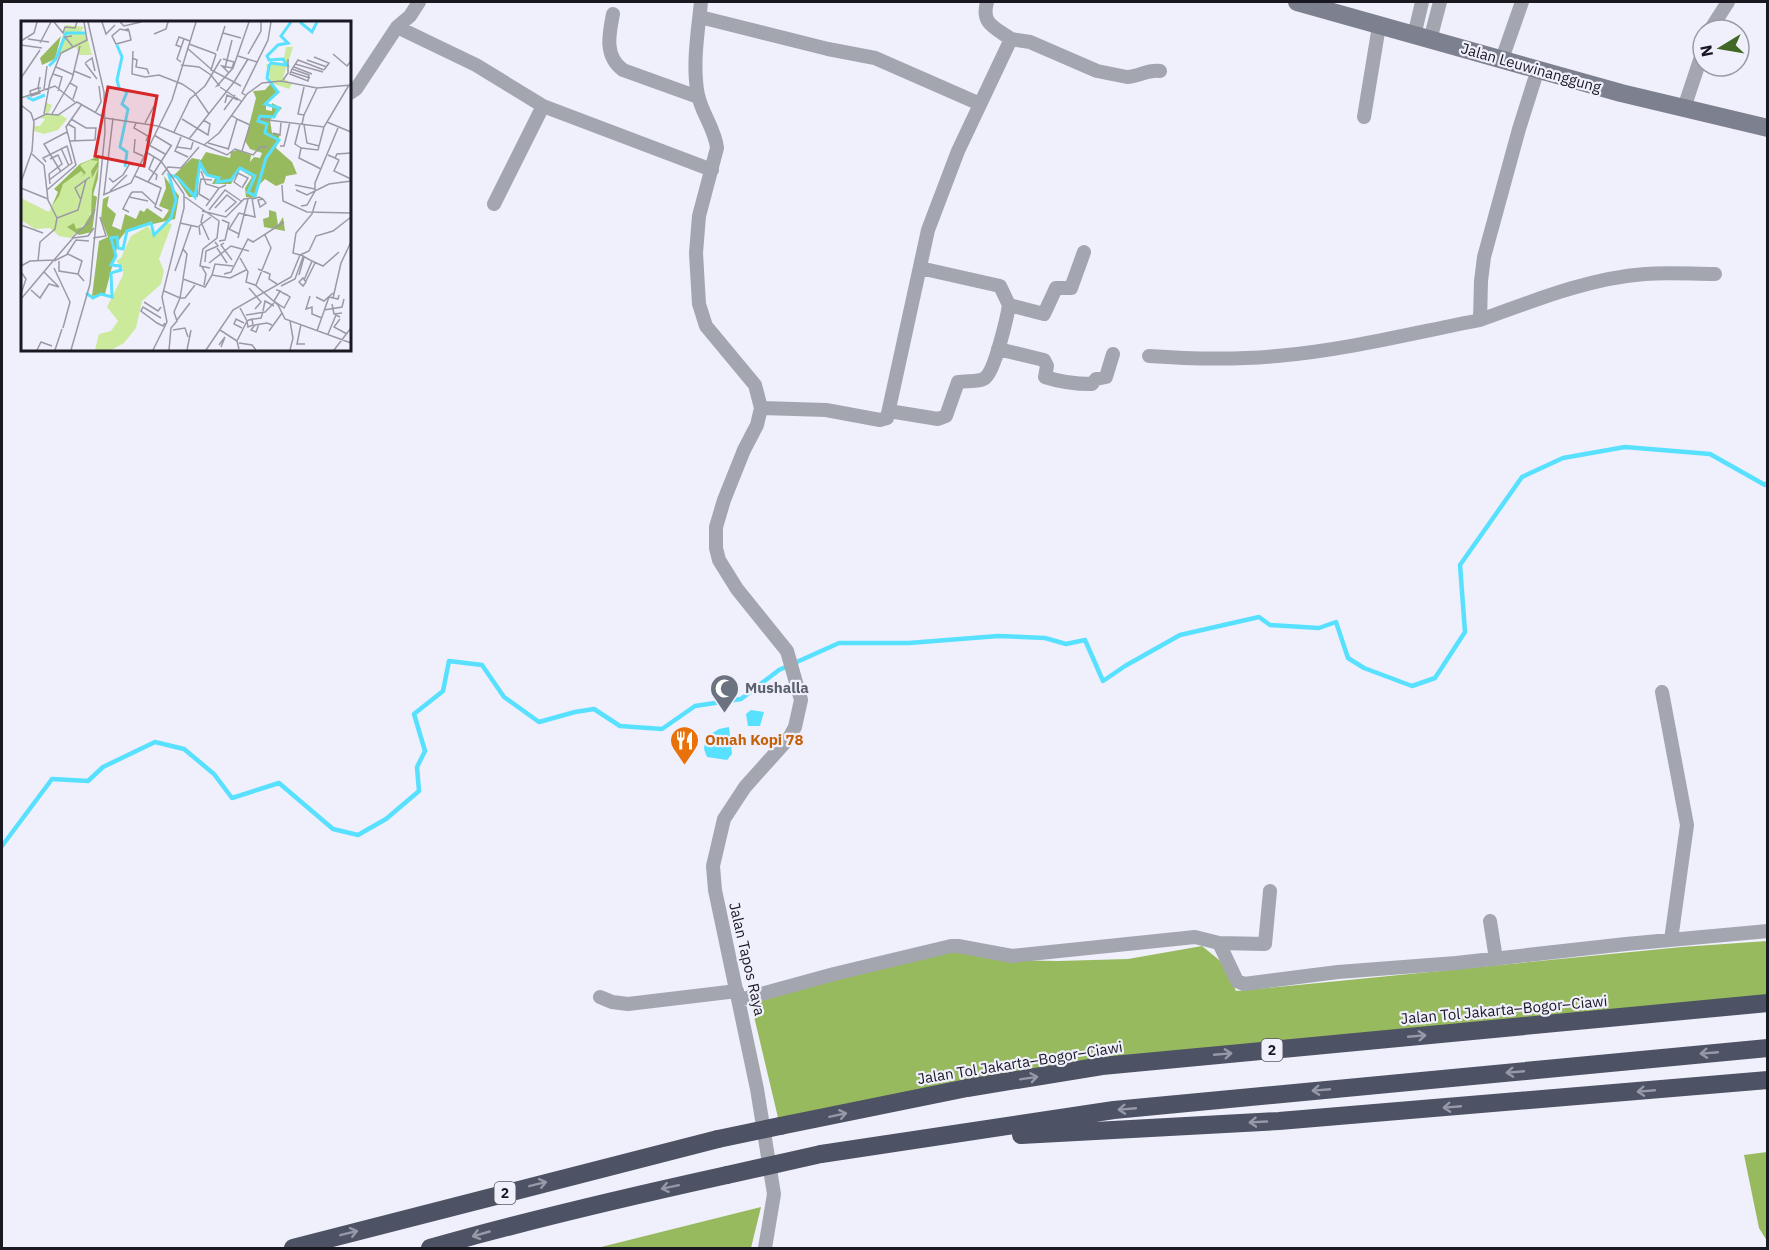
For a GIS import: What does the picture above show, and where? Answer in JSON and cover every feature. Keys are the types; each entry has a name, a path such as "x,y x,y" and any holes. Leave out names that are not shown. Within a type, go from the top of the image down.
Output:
{"highway":[{"name":"Jalan Tol Jakarta–Bogor–Ciawi","path":"293,1248 718,1138 968,1088 1102,1066 1767,1003"},
{"name":"2","path":"430,1248 522,1222 821,1154 857,1148 1114,1110 1767,1047"},
{"path":"857,1148 1039,1133 1279,1121 1767,1080"}],"main road":[{"name":"Jalan Leuwinanggung","path":"1296,2 1621,93 1767,128"}],"street":[{"path":"351,92 356,89 397,27 410,16 419,2"},
{"path":"701,2 696,72 698,97 716,139 717,148 696,236 699,304 706,326 755,385 761,408 826,410 880,420 886,418 928,230 942,191 1011,39"},
{"path":"987,2 985,10 987,21 1011,39 1036,45 1097,70 1131,78 1146,71 1160,71"},
{"path":"1422,2 1422,38"},
{"path":"1422,38 1440,2"},
{"path":"1502,59 1522,2"},
{"path":"1718,18 1728,2"},
{"path":"613,14 609,39 616,65 623,70 698,97"},
{"path":"700,17 828,50 875,58 980,104"},
{"path":"1364,117 1380,26"},
{"path":"397,27 476,64 543,106 712,170"},
{"path":"1480,320 1484,257 1518,129 1538,69"},
{"path":"1684,108 1694,78"},
{"path":"494,204 543,106"},
{"path":"1009,304 1044,314 1056,288 1071,288 1084,252"},
{"path":"889,411 938,419 945,417 950,410 956,384 986,378 998,350 1009,304 1000,286 920,268"},
{"path":"1149,356 1230,359 1277,356 1370,342 1480,320 1575,287 1620,278 1645,274 1715,274"},
{"path":"998,350 1044,360 1047,366 1045,377 1076,384 1092,384 1096,379 1104,378 1113,354"},
{"name":"Jalan Tapos Raya","path":"761,408 757,425 744,450 724,500 716,527 716,548 719,560 737,589 774,633 791,661 801,700 795,727 789,738 745,787 724,819 717,840 713,866 714,891 757,1089 774,1194 765,1248"},
{"path":"1662,692 1687,832 1671,940"},
{"path":"600,997 612,1002 628,1004 738,996 951,946 1012,956 1180,937 1195,937 1219,943 1265,944 1270,891"},
{"path":"1490,921 1496,959"},
{"path":"1219,943 1237,981 1244,984 1338,972 1496,959 1767,931"}],"green space":[{"path":"1767,941 1767,1003 1102,1066 780,1126 752,1008 755,1000 950,949 1005,960 1058,961 1128,959 1202,946 1224,964 1236,991 1682,947"},
{"path":"1768,1152 1767,1241 1759,1228 1744,1155"},
{"path":"761,1207 751,1248 597,1248"}],"water":[{"path":"751,710 764,712 760,726 748,726 746,714"},
{"path":"729,727 732,754 727,760 707,757 704,749 706,737 719,729"}],"waterway":[{"path":"2,846 52,779 88,781 103,767 155,742 184,749 214,774 232,798 279,783 333,829 358,835 386,819 419,791 417,767 425,751 414,714 443,691 449,661 482,665 504,697 539,722 594,709 620,726 662,729 695,706 741,699 779,670 839,643 909,643 998,636 1045,638 1066,644 1085,640 1103,681 1180,635 1259,617 1270,625 1319,628 1336,622 1348,658 1364,668 1412,686 1435,678 1465,632 1460,565 1522,477 1563,458 1625,447 1710,454 1765,485 1768,482"}],"place":[{"name":"Mushalla","path":"724,714"},
{"name":"Omah Kopi 78","path":"684,766"}]}
